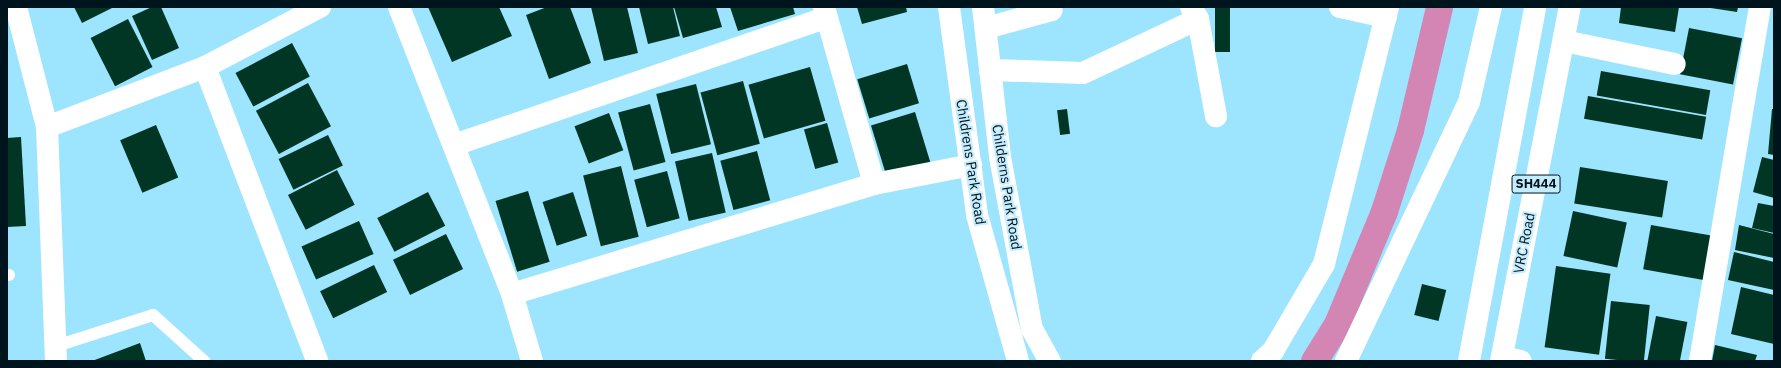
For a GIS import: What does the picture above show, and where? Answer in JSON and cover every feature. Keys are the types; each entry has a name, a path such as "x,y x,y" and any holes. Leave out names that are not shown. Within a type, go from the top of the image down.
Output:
{"street":[{"path":"16,7 47,127 56,354"},
{"path":"47,127 205,67 320,7"},
{"path":"399,7 512,294 532,361"},
{"name":"Childrens Park Road","path":"948,7 977,215 1018,361"},
{"path":"1262,361 1272,351 1324,264 1387,12 1340,7"},
{"path":"1346,361 1469,102 1491,7"},
{"name":"SH444","path":"1469,361 1535,7"},
{"name":"VRC Road","path":"1508,360 1570,7"},
{"path":"1700,361 1760,7"},
{"path":"985,17 1052,10"},
{"path":"454,145 825,12 874,184"},
{"path":"990,70 1083,73 1194,13 1216,116"},
{"name":"Childerns Park Road","path":"985,17 1000,157 1032,329 1048,361"},
{"path":"1564,41 1675,64"},
{"path":"205,67 317,361"},
{"path":"512,294 874,184 971,165"}],"lane":[{"path":"56,354 153,315 204,361"}],"building":[{"path":"74,7 114,7 82,23"},
{"path":"152,7 161,7 179,48 152,60 132,16"},
{"path":"428,7 499,7 512,36 452,62"},
{"path":"547,7 570,7 591,63 549,79 526,15"},
{"path":"591,7 627,7 638,53 604,61"},
{"path":"639,7 673,7 680,36 648,44"},
{"path":"674,7 716,7 722,27 683,38"},
{"path":"730,7 793,7 795,14 738,31"},
{"path":"857,7 906,7 907,12 862,24"},
{"path":"1621,7 1679,7 1675,32 1619,23"},
{"path":"1704,7 1738,7 1737,12"},
{"path":"1215,8 1230,8 1230,52 1215,52"},
{"path":"128,19 153,67 115,86 91,38"},
{"path":"1689,28 1742,38 1733,84 1680,74"},
{"path":"292,43 310,77 253,107 235,73"},
{"path":"907,64 919,103 869,118 857,79"},
{"path":"810,67 825,121 764,138 748,85"},
{"path":"1601,71 1710,90 1706,115 1597,96"},
{"path":"743,81 760,144 717,155 700,92"},
{"path":"308,83 331,126 279,154 256,111"},
{"path":"696,84 711,144 671,154 656,94"},
{"path":"1588,96 1706,117 1702,139 1584,119"},
{"path":"650,104 666,162 634,170 618,113"},
{"path":"1067,109 1070,134 1060,135 1057,110"},
{"path":"1772,109 1774,109 1774,155 1768,154"},
{"path":"915,112 930,163 887,176 871,125"},
{"path":"609,113 623,150 589,164 574,126"},
{"path":"827,123 838,162 815,169 804,130"},
{"path":"156,125 178,177 142,193 120,140"},
{"path":"328,135 343,166 293,190 279,159"},
{"path":"21,137 26,226 7,227 7,138"},
{"path":"757,151 770,200 733,210 720,161"},
{"path":"712,153 726,212 689,221 675,162"},
{"path":"1762,157 1774,160 1774,198 1753,192"},
{"path":"621,166 639,237 601,246 583,175"},
{"path":"1580,167 1668,181 1662,217 1574,204"},
{"path":"337,170 355,205 306,230 288,195"},
{"path":"667,171 680,218 647,227 634,180"},
{"path":"528,191 550,262 517,272 495,201"},
{"path":"428,192 445,226 394,252 377,218"},
{"path":"573,192 587,236 557,246 543,202"},
{"path":"1758,203 1774,206 1774,233 1752,228"},
{"path":"1573,211 1627,222 1617,267 1563,256"},
{"path":"359,221 374,254 316,280 301,247"},
{"path":"1651,225 1714,236 1706,280 1643,269"},
{"path":"1739,225 1774,234 1774,258 1735,250"},
{"path":"446,234 463,269 410,295 393,260"},
{"path":"1734,252 1774,262 1774,290 1728,280"},
{"path":"374,265 387,292 333,318 320,291"},
{"path":"1556,266 1610,274 1599,355 1545,347"},
{"path":"1422,284 1446,290 1439,321 1414,315"},
{"path":"1741,287 1774,295 1774,344 1731,334"},
{"path":"1611,301 1650,305 1644,361 1605,359"},
{"path":"1656,316 1687,322 1680,361 1647,361"},
{"path":"140,343 146,361 92,361"},
{"path":"1715,345 1757,355 1755,361 1712,361"}],"waterway":[{"path":"1314,361 1337,324 1384,211 1410,130 1439,7"}]}
